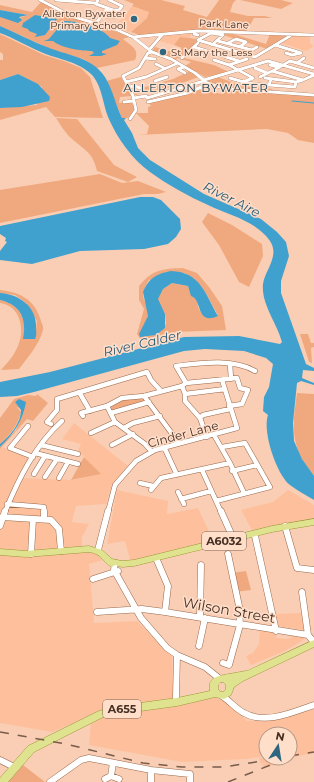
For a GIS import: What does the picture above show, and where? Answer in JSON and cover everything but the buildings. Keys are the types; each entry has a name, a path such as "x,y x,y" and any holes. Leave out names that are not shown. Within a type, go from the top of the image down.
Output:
{"main road":[{"name":"A6032","path":"115,568 233,538 285,526 314,522"},
{"path":"0,552 31,554 89,548 98,550 104,554 115,568"},
{"path":"221,679 248,674 282,660 314,643"},
{"path":"221,679 216,690 225,695 230,688 248,674"},
{"path":"221,679 226,680 230,688"},
{"name":"A655","path":"2,782 31,749 109,712 177,702 216,690"}],"street":[{"path":"43,1 50,0"},
{"path":"56,0 97,1 108,8 118,10 123,5 110,0"},
{"path":"65,4 68,0"},
{"path":"43,1 71,16 115,28 133,37 150,51 191,70 209,84 224,88 314,95"},
{"path":"96,23 108,8"},
{"path":"102,16 114,17"},
{"path":"182,58 198,42 212,33 223,35 215,40 218,41"},
{"name":"Park Lane","path":"133,37 196,34 314,35"},
{"path":"255,57 290,36 290,34"},
{"path":"130,119 136,110 134,99 123,76 140,68 145,58 162,35"},
{"path":"228,42 236,39 246,42 241,46"},
{"path":"198,58 218,41 228,42 252,50 257,47"},
{"path":"198,42 255,57 260,63"},
{"path":"275,45 301,53 292,55 286,53"},
{"path":"194,47 239,61"},
{"path":"241,53 248,48"},
{"path":"218,54 227,49"},
{"path":"187,52 202,55"},
{"path":"222,56 214,60 229,65 253,78"},
{"path":"145,58 156,59"},
{"path":"297,63 304,58"},
{"path":"229,65 247,59"},
{"path":"243,82 273,71 290,60 313,67"},
{"path":"124,102 174,91 204,80 270,61 314,75"},
{"path":"126,82 153,75 164,68 178,63"},
{"path":"273,63 270,65 278,67"},
{"path":"156,64 164,68"},
{"path":"184,67 178,69 185,73"},
{"path":"255,68 267,73"},
{"path":"179,75 191,70"},
{"path":"273,71 303,80"},
{"path":"286,75 293,71"},
{"path":"153,75 160,79"},
{"path":"259,77 296,82 314,75"},
{"path":"155,81 167,77"},
{"path":"230,78 243,82 295,87 296,82"},
{"path":"309,78 314,79"},
{"path":"269,84 271,79"},
{"path":"147,98 149,102 187,93 209,84"},
{"path":"128,87 135,86 140,88"},
{"path":"207,437 200,418 185,401 187,393 176,366 196,364 230,364 248,367 255,371"},
{"path":"230,364 231,379"},
{"path":"51,424 47,422 57,410 57,399 79,392 146,372 161,391"},
{"path":"83,416 81,413 107,406 124,397 144,396 184,384 237,378 240,388 248,390 242,404 203,415 200,418"},
{"name":"Cinder Lane","path":"98,550 115,485 133,464 151,451 237,428 222,380"},
{"path":"187,393 225,389"},
{"path":"79,392 90,411"},
{"path":"144,396 160,416 176,444"},
{"path":"110,413 148,402"},
{"path":"107,406 115,422 133,434 151,451"},
{"path":"124,428 133,423 160,416"},
{"path":"0,526 7,504 34,455 62,420"},
{"path":"91,433 115,422"},
{"path":"28,426 10,448 34,455 45,456 78,464"},
{"path":"112,445 133,434"},
{"path":"214,435 222,447 230,463 232,471 244,493"},
{"path":"216,501 270,487 245,443 222,447"},
{"path":"41,445 78,454"},
{"path":"164,447 177,475"},
{"path":"34,474 45,456"},
{"path":"45,477 57,459"},
{"path":"59,478 68,462"},
{"path":"140,483 152,488 161,478 230,463"},
{"path":"232,471 257,465"},
{"path":"202,470 233,538"},
{"path":"178,492 182,501 211,491"},
{"path":"7,504 44,507 44,519"},
{"path":"2,517 51,520 58,525 61,551"},
{"path":"31,554 33,519"},
{"path":"285,526 298,568 314,570"},
{"path":"255,536 276,631"},
{"path":"223,663 229,665 240,625 239,606 228,554"},
{"path":"156,558 168,586 165,612"},
{"path":"199,646 203,618 201,564"},
{"path":"93,579 115,568 136,610 148,627 167,648 177,655 210,671 221,679"},
{"path":"302,592 308,635 314,643"},
{"name":"Wilson Street","path":"97,612 136,610 165,612 308,635"},
{"path":"176,697 177,655"},
{"path":"210,671 216,690 248,715 264,717 277,716 314,705"},
{"path":"230,688 232,702"},
{"path":"50,782 81,760 88,758 151,770 193,774 190,782"},
{"path":"0,760 14,767"},
{"path":"113,763 108,778 119,778"},
{"path":"151,770 151,782"}],"shaded area":[{"path":"124,0 161,0 185,6 183,10 207,17 219,0 236,0 233,3 230,12 248,16 265,16 272,18 254,18 246,32 206,29 203,31 140,35 131,32 147,18 149,12 132,6 134,4"},
{"path":"240,0 281,0 293,3 281,9"},
{"path":"41,2 73,17 129,37 123,39 135,50 135,60 97,68 83,59 53,50 0,26 0,17 19,18 28,15 0,10 0,5 32,12"},
{"name":"Allerton Bywater Primary School","path":"132,6 149,12 147,18 130,32 113,27 122,19"},
{"path":"197,32 191,34 190,38 180,37 174,45 159,41 163,36"},
{"path":"227,32 266,44 270,34 288,36 267,49 217,33"},
{"path":"0,34 44,55 81,68 90,77 103,118 55,117 46,107 0,120 0,108 37,105 42,87 18,74 0,80 0,60 3,60 3,54 0,52"},
{"path":"293,36 310,36 310,43 314,46 306,51 281,43"},
{"path":"180,37 198,39 195,44 180,57 214,65 229,72 205,77 185,66 191,62 178,58 175,60 152,51 155,47 176,53 182,48 174,45"},
{"path":"190,71 199,77 170,87 135,95 132,91 173,79"},
{"path":"121,77 132,96 120,97 119,103 131,101 135,109 128,118 122,118 106,81"},
{"path":"218,77 242,86 273,89 271,91 226,88 207,81"},
{"path":"226,89 314,96 314,143 298,140 288,133 267,129 137,135 147,134 149,126 136,113 148,113 148,107 151,106 149,103 198,90 223,94"},
{"path":"56,118 77,119 114,165 137,177 128,182 97,171 90,155 69,136"},
{"path":"100,174 122,183 138,181 166,192 158,194 144,194 0,223 0,190"},
{"path":"208,213 232,225 262,244 263,256 249,287 239,282 219,245 202,222"},
{"path":"183,268 197,273 209,287 222,306 226,330 175,332 141,340 137,334 144,309 139,300 139,286 149,276 158,271","holes":["184,273 191,277 205,291 218,315 206,317 199,310 198,301 190,292 188,286 172,283 163,289 157,299 165,314 166,324 156,335 140,336 148,316 143,293 149,280"]},
{"path":"0,290 19,295 30,301 37,311 43,326 39,341 19,369 1,370 16,350 21,336 21,328 20,321 13,309 0,303 0,300 13,305 18,309 23,319 25,332 24,339 35,339 37,321 26,303 15,295 0,293"},
{"path":"300,334 308,334 311,343 314,343 314,347 311,348 312,363 309,362"},
{"path":"297,393 314,394 314,476 306,466 301,456 295,437 294,417"},
{"path":"37,394 48,403 33,421 27,419 0,449 0,447 16,430 24,410 17,407 21,412 18,421 0,444 0,418 14,399 28,395 36,396"},
{"path":"143,397 144,401 112,411 109,407 125,398"},
{"path":"74,423 128,466 112,485 106,504 76,506 72,522 89,524 82,537 82,546 95,553 103,560 89,564 94,623 137,621 172,656 174,699 114,707 52,732 0,723 0,449 2,447 31,458 18,478 74,480 100,474 78,450 81,444 62,439"},
{"path":"84,457 101,474 71,480"},
{"path":"117,490 168,501 167,514 198,508 213,540 131,563 125,541 107,544"},
{"path":"288,490 314,505 314,519 252,530 241,510 273,502"},
{"path":"246,571 251,590 235,592 232,573"},
{"path":"301,613 303,630 278,626 276,614"},
{"path":"260,630 273,631 277,638 291,638 291,635 304,637 305,639 285,651 251,665 246,656 253,653 259,644"},
{"path":"211,696 229,703 247,721 275,720 314,709 314,753 298,756 298,726 258,726 258,757 246,759 182,762 89,745 91,721 111,714"},
{"path":"23,765 45,782 8,782"}],"water":[{"path":"0,10 28,15 19,17 22,20 18,23 0,17"},
{"path":"35,15 57,19 45,35 35,37 37,34 22,27 23,23"},
{"path":"64,21 75,22 96,28 110,38 120,41 117,45 102,51 102,53 107,54 101,56 89,56 94,53 92,51 77,50 53,41 44,41 49,39"},
{"path":"0,26 41,45 91,63 102,73 111,89 122,118 126,118 124,120 132,133 138,148 150,160 204,194 261,219 277,232 286,242 289,256 281,281 281,293 306,364 314,368 314,371 303,370 302,378 314,383 314,385 301,381 297,383 293,423 294,441 302,459 314,476 314,500 290,485 285,480 272,453 267,432 268,415 263,411 264,397 269,387 273,364 266,358 244,351 205,349 184,351 34,392 17,396 0,397 0,382 50,372 184,337 239,336 280,344 282,342 264,299 263,284 273,258 273,247 264,234 250,223 216,209 171,186 143,167 126,148 116,133 108,117 98,85 93,76 82,67 48,55 0,33"},
{"path":"18,74 38,84 50,97 49,101 22,107 0,108 0,80"},
{"path":"140,197 153,197 161,200 180,219 181,229 176,237 168,244 144,249 80,251 32,264 0,260 0,251 7,242 5,241 6,238 0,234 0,226"},
{"path":"171,271 181,272 196,280 205,292 218,316 206,318 200,311 195,298 191,296 188,286 172,283 163,289 158,299 165,314 165,328 156,335 140,337 139,334 148,316 143,292 148,283 154,277"},
{"path":"0,293 20,299 30,308 36,320 35,339 23,339 24,325 21,314 13,305 0,300"},
{"path":"19,399 26,402 23,415 14,432 0,447 0,444 11,433 21,415 21,410 15,402"}],"waterway":[{"path":"292,101 314,103"}],"railway":[{"path":"0,732 66,744 143,763 182,767 224,767 258,762"},
{"path":"298,755 314,752"},
{"path":"228,782 268,766"}],"place":[{"name":"Allerton Bywater Primary School","path":"134,19"},
{"name":"St Mary the Less","path":"163,52"}],"district":[{"name":"ALLERTON BYWATER","path":"196,87"}],"water label":[{"name":"River Aire","path":"232,199"},
{"name":"River Calder","path":"142,343"}]}
